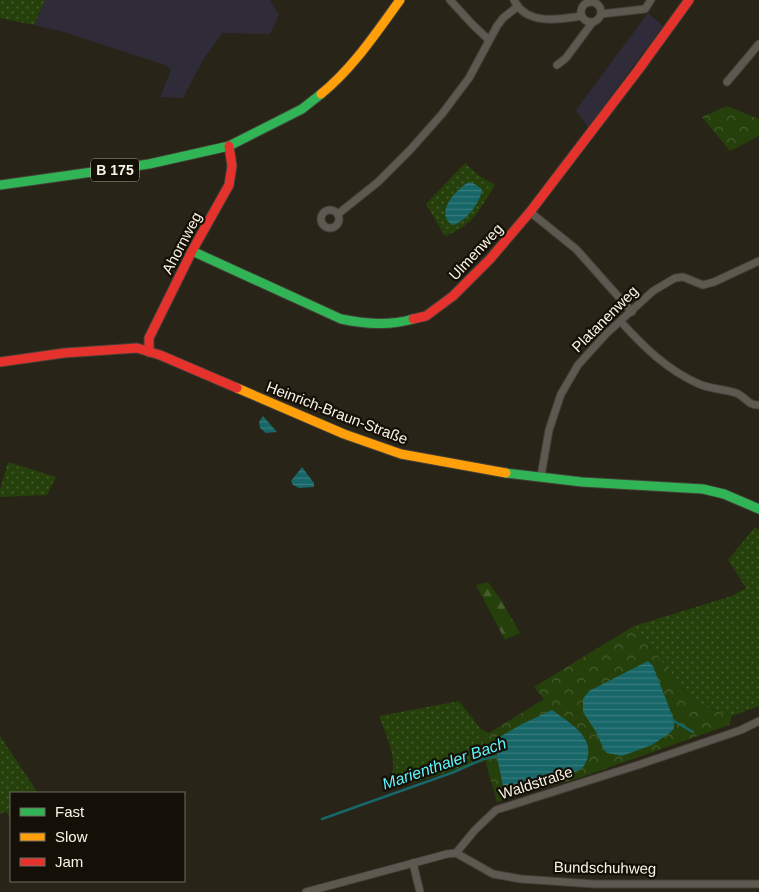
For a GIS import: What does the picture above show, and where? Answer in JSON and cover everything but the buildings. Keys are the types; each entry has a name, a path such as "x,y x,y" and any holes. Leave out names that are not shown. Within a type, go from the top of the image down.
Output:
{"street":[{"name":"B 175","path":"0,186 113,170 229,146 278,123 302,109 327,90 355,61 400,0"},
{"path":"450,0 489,40"},
{"path":"601,14 646,9 651,0"},
{"name":"Ulmenweg","path":"192,251 341,319 367,324 399,323 426,316 453,296 490,259 530,212 689,0"},
{"path":"557,65 566,58 592,23 596,21 601,14 601,9 589,1 582,7 581,16"},
{"path":"338,214 378,182 442,114 469,78 503,18 516,4 524,13 537,19 581,16 592,23"},
{"path":"727,82 759,44"},
{"name":"Ahornweg","path":"149,352 149,338 192,251 229,185 233,174 233,163 229,146"},
{"path":"530,212 576,249 632,312"},
{"name":"Platanenweg","path":"541,476 549,430 560,394 578,366 606,334 653,291 675,278 683,277 702,285 714,282 759,261"},
{"path":"620,322 647,350 675,371 700,385 739,394 746,402 759,405"},
{"name":"Heinrich-Braun-Straße","path":"0,362 64,353 137,348 160,355 344,434 401,454 503,473 582,482 702,489 724,494 759,508"},
{"name":"Waldstraße","path":"456,853 475,830 496,810 638,765 741,730 759,721"},
{"path":"306,892 322,890 413,863 456,853"},
{"name":"Bundschuhweg","path":"456,853 493,874 521,880 594,884 759,884"},
{"path":"413,863 420,892"}],"shaded area":[{"path":"45,0 270,0 279,15 270,34 222,33 203,60 183,98 160,97 171,70 165,65 64,32 34,25"},
{"path":"648,13 663,26 588,127 576,110"}],"green space":[{"path":"0,0 45,0 34,25 0,18"},
{"path":"727,106 759,119 759,136 730,151 702,117"},
{"path":"465,163 478,175 495,185 475,216 463,227 445,236 426,204"},
{"path":"8,462 56,477 47,495 0,497 0,490"},
{"path":"755,527 759,530 759,706 732,716 694,703 634,626 732,596 746,588 728,560"},
{"path":"488,582 520,633 505,640 476,585"},
{"path":"634,626 694,703 732,716 729,725 582,777 497,802 487,767 481,729 489,733 544,699 534,687"},
{"path":"459,701 481,729 486,761 388,790 393,769 392,752 379,716"},
{"path":"0,736 37,792 10,792 10,819 6,811 0,814"}],"water":[{"path":"469,182 482,189 479,200 467,216 452,225 447,220 446,208 458,190"},
{"path":"263,416 277,432 266,433 260,428 259,422"},
{"path":"302,467 314,483 314,487 299,488 293,485 291,481"},
{"path":"648,661 653,666 674,720 674,728 652,745 622,756 607,753 583,712 583,699 589,691"},
{"path":"552,710 583,736 588,751 588,758 585,764 571,774 532,788 518,790 503,786 497,757 496,739"}],"waterway":[{"name":"Marienthaler Bach","path":"672,720 693,732"},
{"name":"Marienthaler Bach","path":"322,819 454,772 483,759 499,756"}],"traffic: fast":[{"path":"0,185 149,164 229,146 302,109 321,94"},
{"path":"192,251 341,319 377,324 413,319"},
{"path":"506,473 582,482 703,489 724,494 759,509"}],"traffic: slow":[{"path":"321,94 354,62 400,0"},
{"path":"237,388 344,434 401,454 506,473"}],"traffic: jam":[{"path":"413,319 426,316 453,296 490,259 530,212 689,0"},
{"path":"149,352 149,338 192,251 229,185 232,166 229,146"},
{"path":"0,362 64,353 137,348 160,355 237,388"}]}
